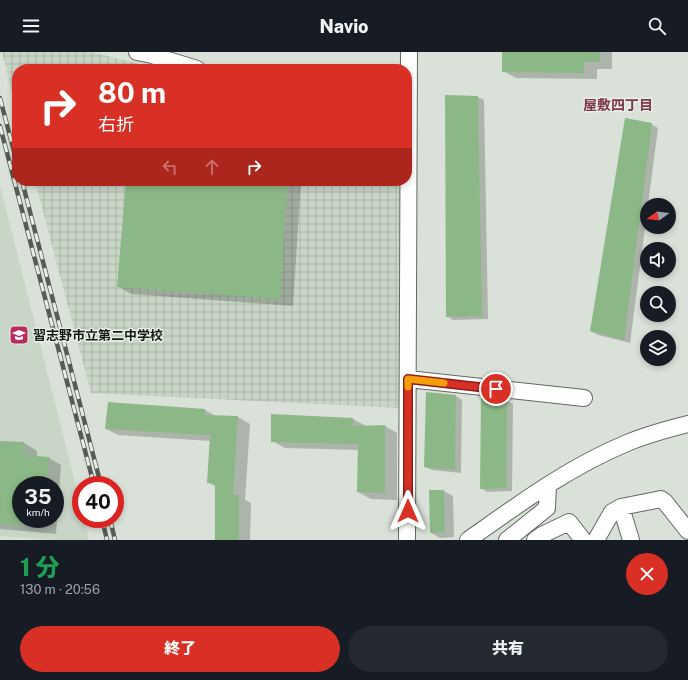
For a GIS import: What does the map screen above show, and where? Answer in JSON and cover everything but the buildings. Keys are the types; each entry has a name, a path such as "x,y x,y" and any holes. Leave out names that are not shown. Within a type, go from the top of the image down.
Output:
{"street":[{"path":"136,52 152,55 181,64"},
{"path":"409,52 409,64"},
{"path":"407,540 408,186"},
{"path":"408,379 584,398"},
{"path":"468,540 548,485 590,460 622,445 688,424"},
{"path":"507,540 547,508 548,485"},
{"path":"596,540 612,512 621,507 661,499 688,532"},
{"path":"621,507 632,540"},
{"path":"540,538 570,522 583,540"}],"shaded area":[{"path":"2,52 92,52 139,64 12,64 12,93"},
{"name":"習志野市立第二中学校","path":"0,185 73,476 72,476 72,528 86,528 89,540 53,540 0,536"},
{"path":"36,186 401,186 401,408 91,393"}],"railway":[{"path":"0,98 12,144"},
{"path":"0,126 12,172"},
{"path":"16,186 92,476"},
{"path":"23,186 99,476"},
{"path":"104,528 107,540"},
{"path":"112,528 115,540"}],"slow traffic":[{"path":"408,387 408,379 444,383"}],"place":[{"name":"習志野市立第二中学校","path":"19,335"}],"district":[{"name":"屋敷四丁目","path":"618,105"}],"route":[{"path":"408,511 408,379 496,389"}]}
